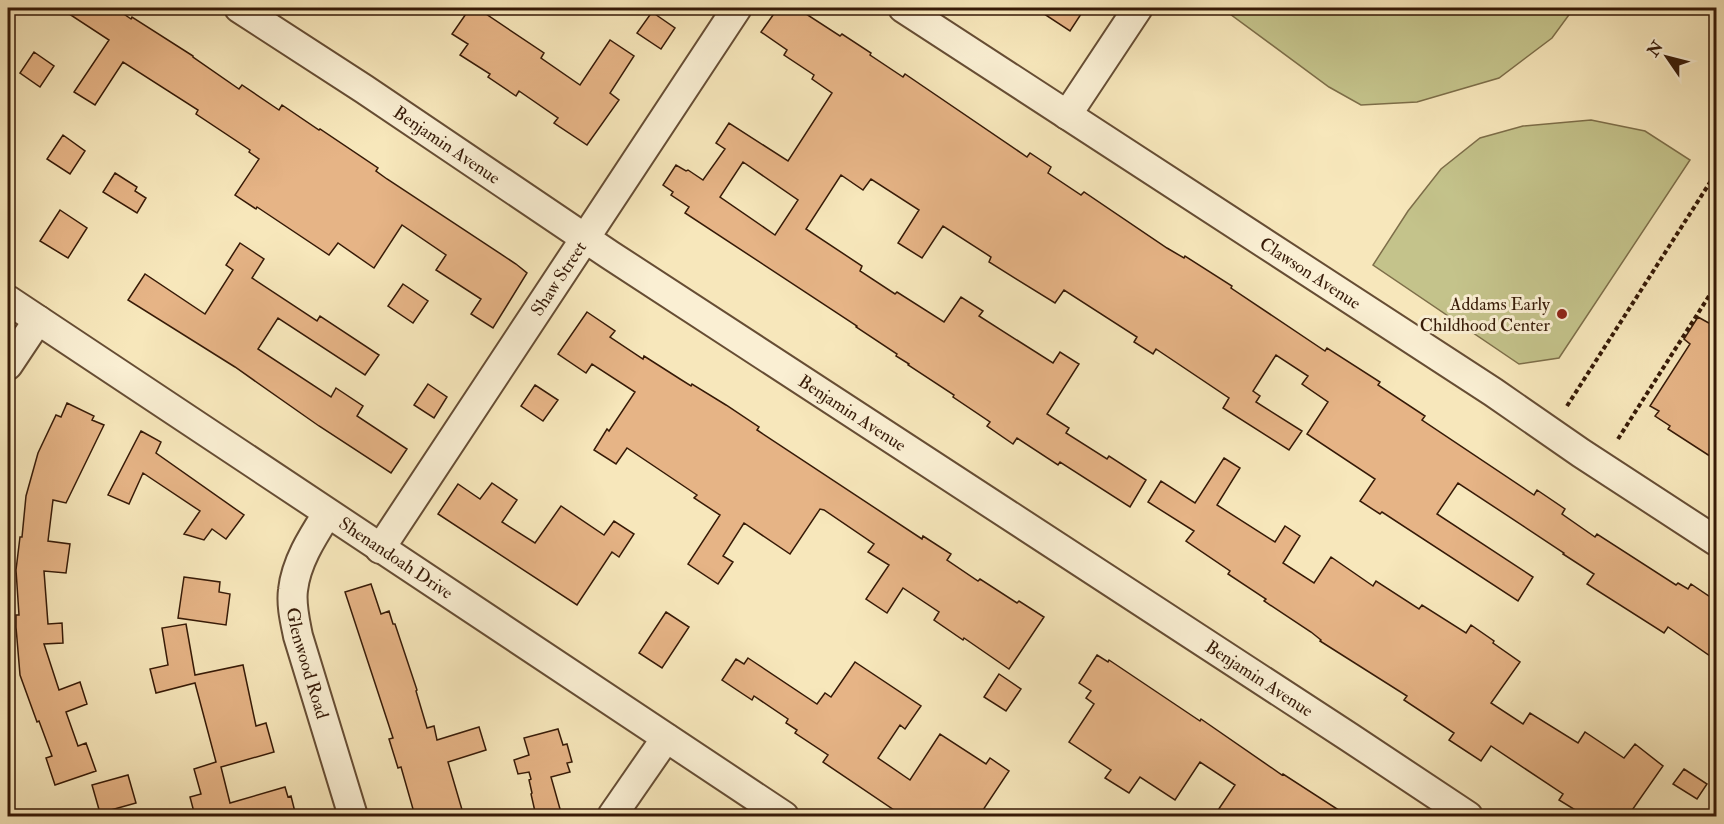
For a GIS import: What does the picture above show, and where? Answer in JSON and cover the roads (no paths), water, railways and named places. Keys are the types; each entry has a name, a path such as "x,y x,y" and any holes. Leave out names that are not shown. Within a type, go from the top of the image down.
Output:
{"street":[{"name":"Benjamin Avenue","path":"239,8 364,89 584,238 1468,816"},
{"name":"Shaw Street","path":"380,549 737,8"},
{"name":"Clawson Avenue","path":"903,8 1494,392 1716,541"},
{"path":"1066,114 1138,8"},
{"name":"Shenandoah Drive","path":"8,300 784,816"},
{"path":"8,365 38,320"},
{"name":"Glenwood Road","path":"327,514 306,548 293,589 293,609 298,636 353,816"},
{"path":"612,816 666,738"}],"place":[{"name":"Addams Early Childhood Center","path":"1562,314"}]}
